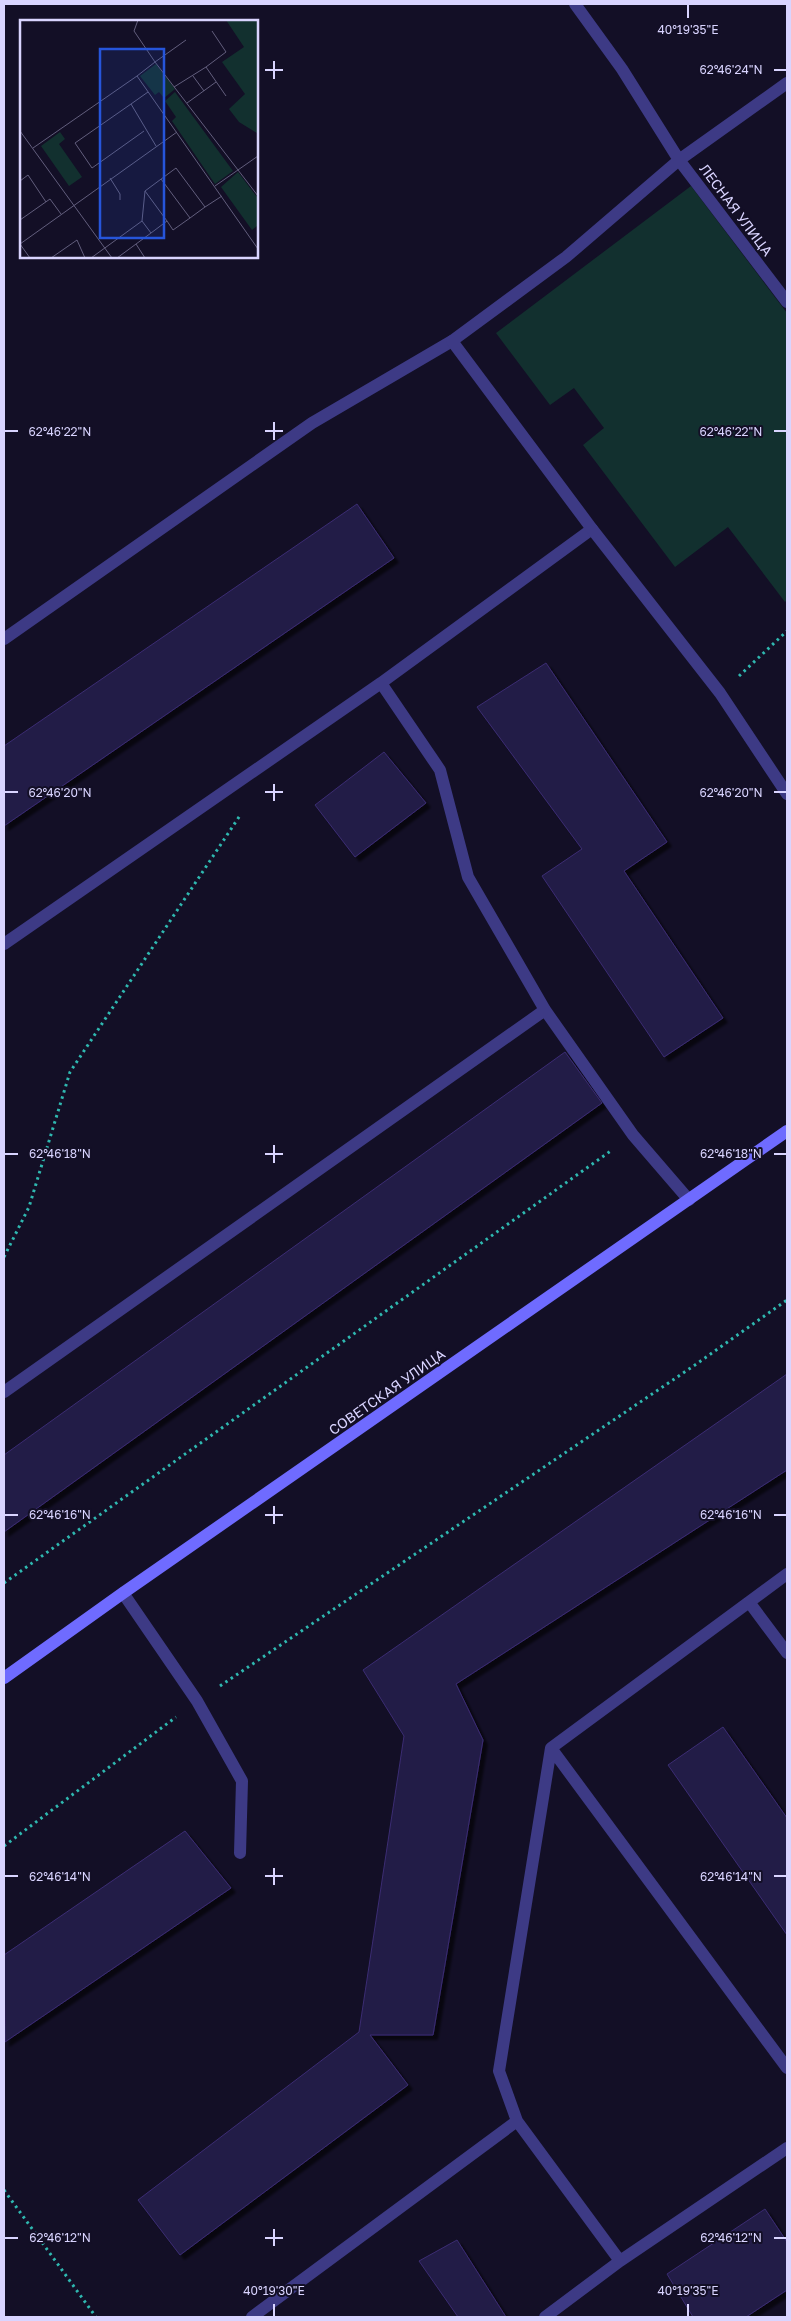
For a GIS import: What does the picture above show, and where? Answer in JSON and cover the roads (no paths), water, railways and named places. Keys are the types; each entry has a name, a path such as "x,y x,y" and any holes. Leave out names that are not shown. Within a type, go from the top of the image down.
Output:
{"street":[{"name":"ЛЕСНАЯ УЛИЦА","path":"575,4 622,69 679,160 787,302"},
{"path":"4,639 312,422 452,341 566,257 679,160 787,83"},
{"path":"452,341 592,529 720,693 787,794"},
{"path":"4,944 381,683 592,529"},
{"path":"381,683 440,770 468,877 545,1010 633,1135 689,1200"},
{"path":"4,1392 545,1010"},
{"name":"СОВЕТСКАЯ УЛИЦА","path":"4,1678 124,1592 787,1131"},
{"path":"620,2261 517,2121 499,2070 551,1748 787,1574"},
{"path":"124,1592 197,1701 242,1781 240,1853"},
{"path":"749,1602 787,1653"},
{"path":"551,1748 787,2068"},
{"path":"252,2317 517,2121"},
{"path":"545,2317 620,2261 787,2148"}]}
